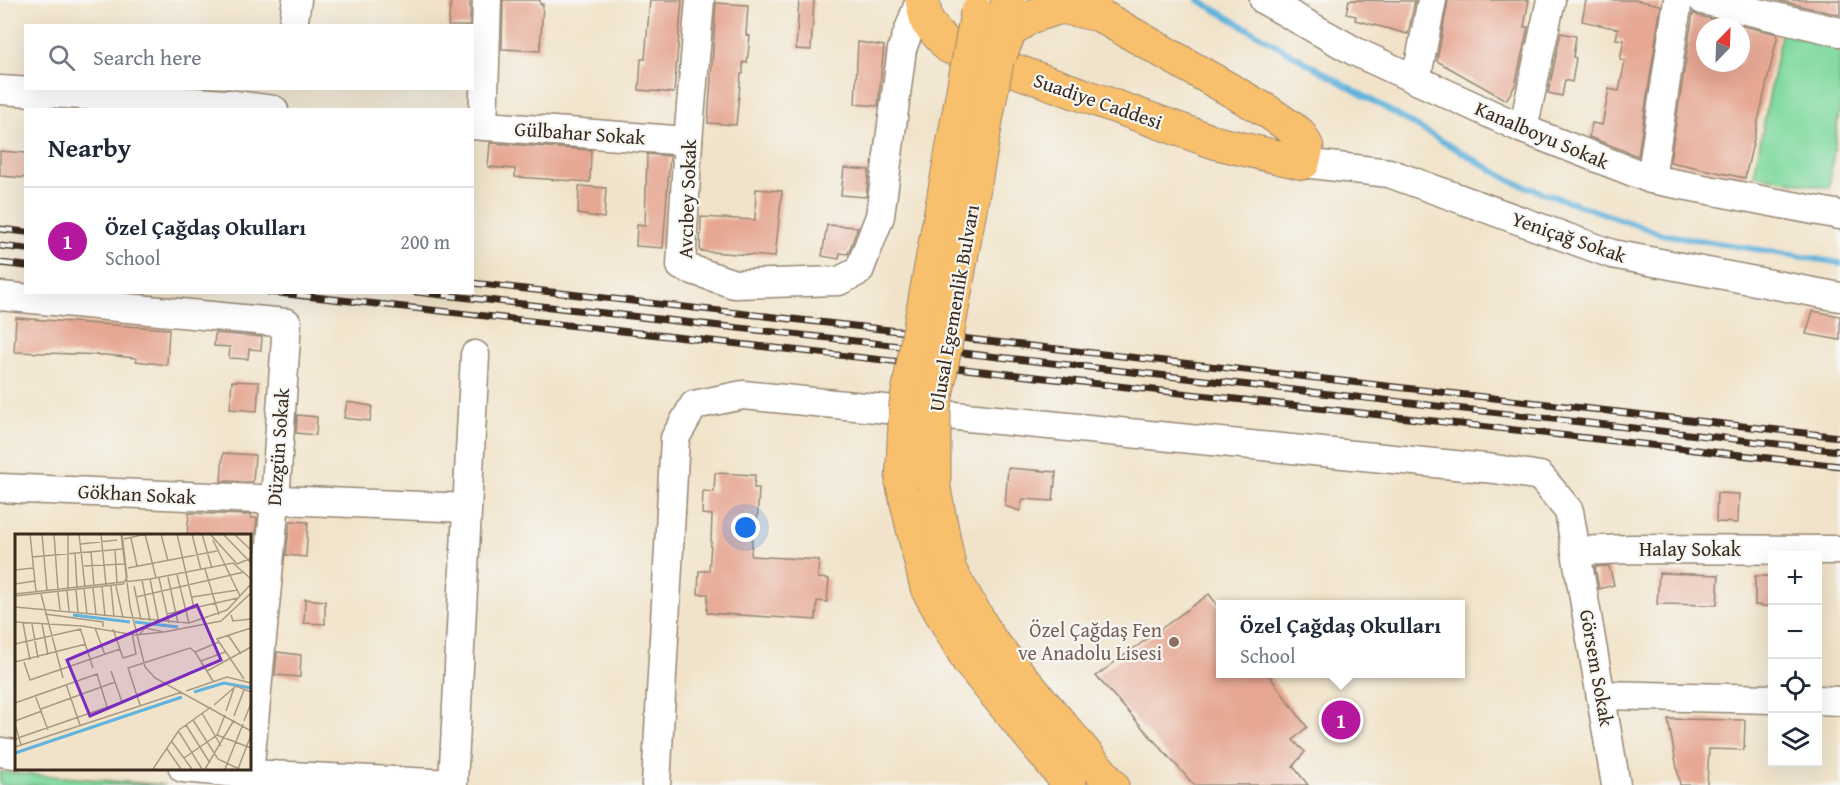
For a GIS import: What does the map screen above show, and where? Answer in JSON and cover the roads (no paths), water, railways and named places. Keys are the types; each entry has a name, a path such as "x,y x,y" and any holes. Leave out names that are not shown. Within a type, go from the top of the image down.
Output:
{"main road":[{"name":"Suadiye Caddesi","path":"921,0 927,22 949,47 1217,143 1303,163"},
{"path":"979,0 906,404 902,482 927,588 969,662 1070,785"},
{"path":"995,69 1008,0"},
{"path":"995,69 1010,32 1030,17 1062,7 1099,15 1267,111 1299,134 1307,147 1303,163"},
{"name":"Ulusal Egemenlik Bulvarı","path":"995,69 934,408 934,489 950,572 991,640 1112,785"}],"street":[{"path":"293,24 297,0"},
{"path":"478,126 487,0"},
{"name":"Avcıbey Sokak","path":"700,0 688,141 681,266 734,284 839,281 859,271 880,216 902,49 921,0"},
{"name":"Kanalboyu Sokak","path":"1264,0 1300,10 1356,52 1416,80 1523,129 1651,179 1840,214"},
{"path":"1416,80 1432,0"},
{"path":"1523,129 1551,0"},
{"path":"1651,179 1678,0"},
{"path":"1703,0 1797,11 1840,32"},
{"path":"0,90 228,104 259,108"},
{"path":"281,108 284,90"},
{"name":"Gülbahar Sokak","path":"478,126 688,141"},
{"name":"Yeniçağ Sokak","path":"1303,163 1389,173 1612,254 1840,297"},
{"name":"Düzgün Sokak","path":"0,296 287,323 275,501 250,759"},
{"path":"194,770 248,780 453,784 475,355"},
{"name":"Görsem Sokak","path":"656,785 675,438 694,405 743,395 1495,469 1540,476 1569,511 1616,785"},
{"name":"Gökhan Sokak","path":"0,488 467,508"},
{"name":"Halay Sokak","path":"1577,552 1630,549 1840,550"},
{"path":"1601,695 1768,699"},
{"path":"1822,700 1840,701"},
{"path":"0,752 15,754"}],"waterway":[{"path":"1198,0 1513,182 1662,234 1840,263"}],"railway":[{"path":"0,229 24,232"},
{"path":"0,246 24,249"},
{"path":"0,263 24,266"},
{"path":"474,283 1840,437"},
{"path":"287,294 1840,466"},
{"path":"434,294 1840,451"}],"place":[{"name":"Özel Çağdaş Fen ve Anadolu Lisesi","path":"1174,642"},
{"name":"Özel Çağdaş Okulları","path":"1341,720"}]}
